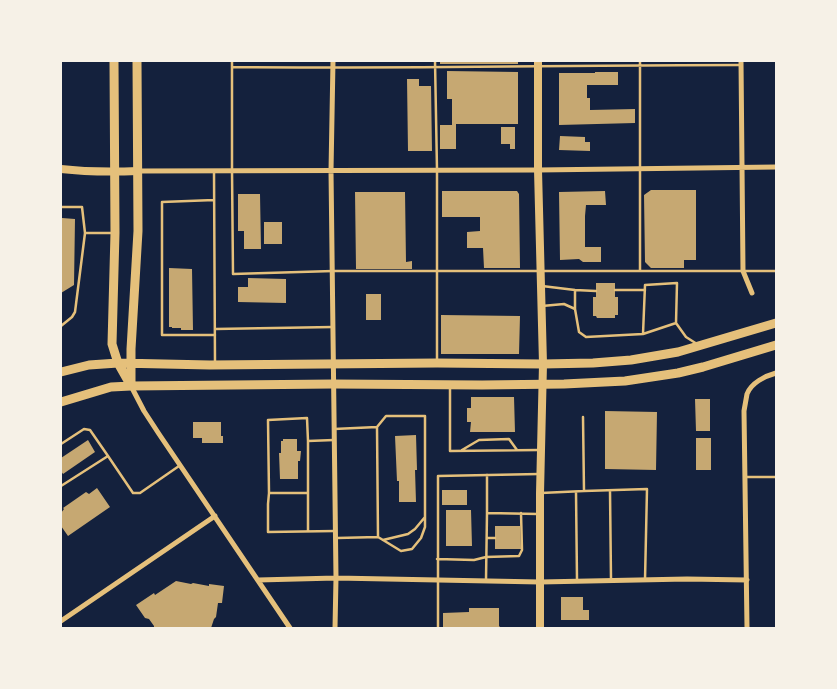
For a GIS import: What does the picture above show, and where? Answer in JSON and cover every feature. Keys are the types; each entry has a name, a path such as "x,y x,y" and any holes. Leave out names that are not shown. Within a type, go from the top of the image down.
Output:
{"main road":[{"path":"114,61 115,233 112,344 118,363 131,386"},
{"path":"131,386 130,363 138,231 137,61"},
{"path":"538,64 538,170 543,364 540,493 540,628"},
{"path":"61,168 114,172 138,171"},
{"path":"61,372 89,365 118,363 215,365 593,363 631,360 678,352 776,323"},
{"path":"61,402 112,388 131,386 450,385 624,381 703,367 776,345"}],"street":[{"path":"333,61 331,171 336,531 335,628"},
{"path":"741,63 743,271 752,293"},
{"path":"138,171 538,170 776,167"},
{"path":"747,628 744,411 751,387 776,373"},
{"path":"131,386 144,411 180,466 290,628"},
{"path":"61,621 215,516"},
{"path":"258,580 336,578 540,582 687,579 747,580"}],"lane":[{"path":"232,61 233,274 776,271"},
{"path":"435,61 437,363"},
{"path":"640,63 640,271"},
{"path":"232,67 435,68 538,64 741,63"},
{"path":"214,170 215,365"},
{"path":"214,200 162,202 162,335 215,335"},
{"path":"61,207 82,207 85,233 75,312 61,326"},
{"path":"85,233 115,233"},
{"path":"643,334 645,285 677,283 676,323 686,337 700,346"},
{"path":"540,286 596,291"},
{"path":"575,290 575,309 579,332 586,337 643,334 676,323"},
{"path":"615,290 645,290"},
{"path":"541,306 564,304 575,309"},
{"path":"215,329 333,327"},
{"path":"450,385 450,451 541,450"},
{"path":"336,538 378,536 402,551 412,549 421,538 425,527 425,416 386,416 377,427 378,536"},
{"path":"583,417 584,491"},
{"path":"308,532 307,418 268,420 268,532 308,532 336,531"},
{"path":"334,429 377,427"},
{"path":"61,444 84,429 90,430 134,493 140,492 180,466"},
{"path":"461,451 480,440 509,439 517,450"},
{"path":"308,441 334,440"},
{"path":"61,486 108,456"},
{"path":"438,628 438,476 541,474"},
{"path":"486,580 487,475"},
{"path":"746,476 776,477"},
{"path":"540,493 647,489 645,580"},
{"path":"610,491 611,580"},
{"path":"576,492 577,581"},
{"path":"269,493 308,493"},
{"path":"487,513 540,514"},
{"path":"437,559 474,560 486,557 520,556 522,550 521,513"},
{"path":"383,540 408,534 415,530 425,517"},
{"path":"487,538 495,538"}],"building":[{"path":"440,61 518,61 518,64 440,64"},
{"path":"447,71 518,72 518,124 456,124 456,149 440,149 440,125 452,125 452,99 447,99"},
{"path":"618,72 618,85 587,85 587,98 590,98 590,110 635,109 635,123 559,125 559,73"},
{"path":"407,79 419,79 419,86 431,86 432,151 408,151"},
{"path":"501,127 515,127 515,149 510,149 510,144 501,144"},
{"path":"560,136 585,137 585,142 590,142 590,151 559,150"},
{"path":"651,190 696,190 696,260 684,260 684,268 651,268 645,262 644,195"},
{"path":"442,191 517,191 519,194 520,268 484,268 483,248 467,248 467,232 480,231 480,217 442,217"},
{"path":"605,191 606,205 586,205 585,216 585,247 601,247 601,262 583,262 579,259 560,260 559,192"},
{"path":"355,192 405,192 406,262 412,261 412,269 356,269"},
{"path":"238,194 260,194 261,249 244,249 244,231 238,231"},
{"path":"61,219 75,219 74,285 61,293"},
{"path":"264,222 282,222 282,244 264,244"},
{"path":"169,268 192,269 193,330 169,327"},
{"path":"248,278 286,279 286,303 238,302 238,287 248,287"},
{"path":"596,283 615,283 615,297 618,297 618,315 615,315 615,318 597,318 593,316 593,297 596,297"},
{"path":"366,294 381,294 381,320 366,320"},
{"path":"441,315 520,316 519,354 441,354"},
{"path":"471,397 514,397 515,432 470,432 471,422 467,422 467,408 471,408"},
{"path":"695,399 710,399 710,431 696,431"},
{"path":"605,411 657,412 656,470 605,469"},
{"path":"193,422 221,422 223,443 202,443 202,438 193,438"},
{"path":"416,435 416,502 399,502 395,436"},
{"path":"696,438 711,438 711,470 696,470"},
{"path":"283,439 297,439 297,451 301,451 300,461 298,461 298,479 280,479 279,453 281,453 281,441"},
{"path":"88,440 95,452 63,474 61,471 61,458"},
{"path":"97,488 110,507 68,536 61,526 63,508 86,492 89,494"},
{"path":"442,490 467,490 467,505 442,505"},
{"path":"446,510 471,510 472,546 446,546"},
{"path":"495,526 520,526 521,549 495,549"},
{"path":"176,581 209,586 209,584 224,586 222,603 218,603 216,617 211,628 154,628 149,619 145,618 136,605"},
{"path":"561,597 583,597 583,610 589,610 589,620 561,620"},
{"path":"469,608 499,608 499,626 501,628 443,628 443,613 469,612"}]}
